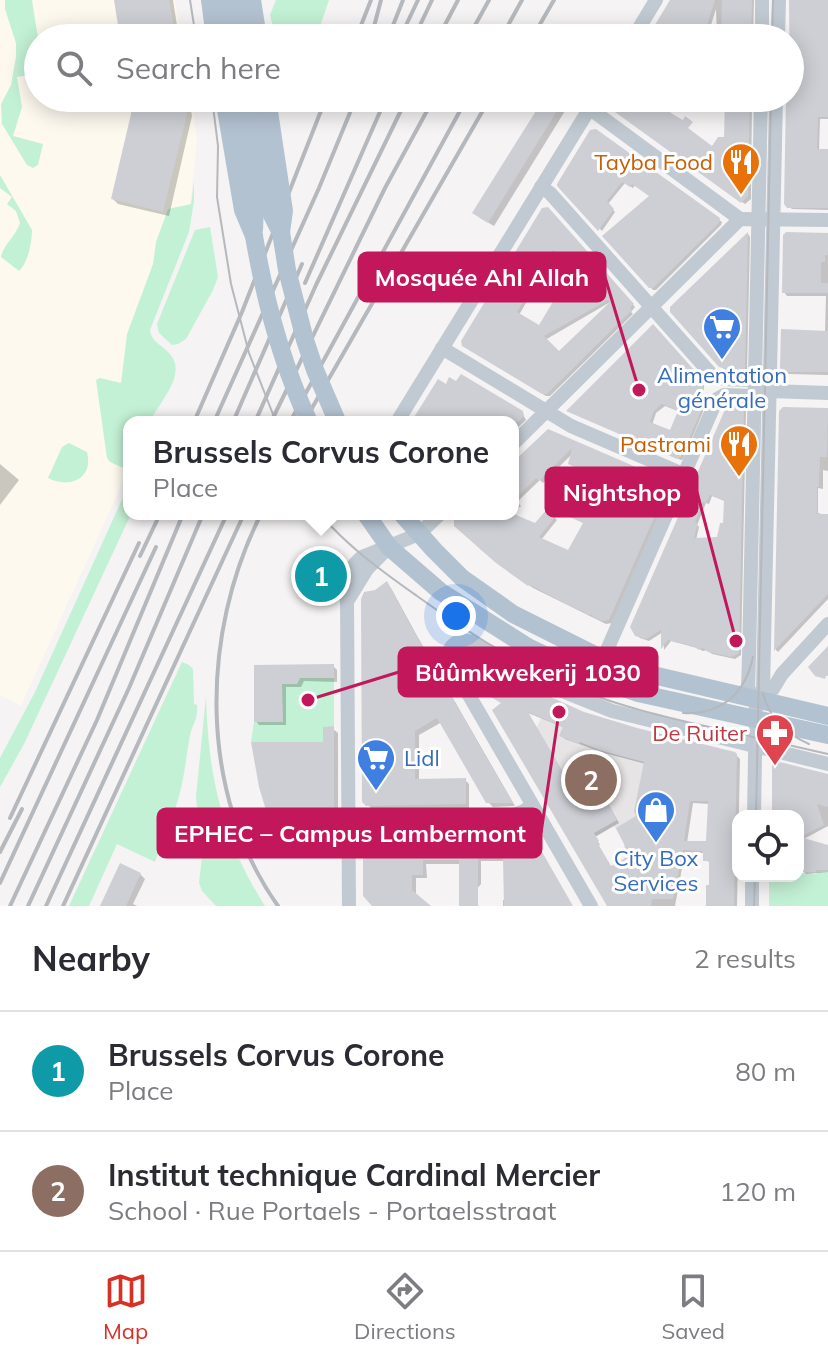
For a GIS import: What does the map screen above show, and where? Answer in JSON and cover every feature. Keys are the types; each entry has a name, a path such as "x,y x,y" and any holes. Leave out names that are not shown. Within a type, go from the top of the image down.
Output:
{"main road":[{"path":"210,0 213,24"},
{"path":"224,0 228,24"},
{"path":"238,0 241,24"},
{"path":"252,0 256,24"},
{"path":"226,112 243,210 254,236"},
{"path":"240,112 255,205 254,236 263,289 284,363 306,416"},
{"path":"254,112 272,215 281,232"},
{"path":"269,112 284,211 281,232 290,284 315,370 334,416"},
{"path":"370,520 389,547 441,592 528,647 583,673 638,693 828,735"},
{"path":"407,520 462,578 513,614 603,659 636,671 756,698 777,697 828,716"}],"street":[{"path":"641,24 656,0"},
{"path":"762,0 762,24"},
{"path":"778,24 779,0"},
{"path":"401,416 587,112"},
{"path":"603,112 740,219 828,220"},
{"path":"756,698 763,691 770,391 762,112"},
{"path":"754,810 756,698 748,689 755,380 775,112"},
{"path":"541,187 550,193 712,375 722,380 755,380 770,391"},
{"path":"519,438 740,219"},
{"path":"442,348 571,426 685,475"},
{"path":"603,659 717,399 724,395 755,396 770,391 828,393"},
{"path":"349,906 347,602 344,588 355,562 367,554 419,534 434,520"},
{"path":"777,697 782,674 828,624"},
{"path":"591,906 448,659 449,650 455,643 468,641 552,687 594,705 828,764"},
{"path":"350,818 510,816 532,806"},
{"path":"752,882 752,906"}],"shaded area":[{"path":"0,0 175,0 179,24 24,24 24,112 194,112 197,140 189,215 138,346 149,416 123,416 123,482 21,706 0,695"},
{"path":"584,712 627,725 650,771 674,794 625,845 614,826 574,849 536,729 541,718 569,729 573,741"}],"green space":[{"path":"5,0 32,0 36,24 24,24 24,76 17,77 22,107 13,136 43,144 38,165 33,168 27,165 2,124 1,104 11,85 16,57 16,43"},
{"path":"276,0 329,0 321,24 272,24 270,15"},
{"path":"0,175 32,230 29,252 19,271 1,257 20,223 16,211 7,204 12,197 0,188"},
{"path":"194,182 189,232 150,330 155,341 174,361 174,379 154,416 123,416 123,468 107,458 96,380 100,378 121,383 127,334 153,264 156,242 168,209 191,204"},
{"path":"210,227 218,277 186,339 172,345 159,333 157,324 195,230"},
{"path":"69,443 87,452 87,469 71,482 48,478 62,447"},
{"path":"123,497 123,520 128,520 24,744 0,787 0,758 35,692"},
{"path":"182,662 193,669 197,714 179,795 155,862 117,844 89,906 69,906"},
{"path":"300,678 334,678 334,742 251,742 254,722 282,722 282,684 297,684"},
{"path":"206,696 210,753 220,806 238,856 265,906 216,906 199,883 202,857 196,797"},
{"path":"828,872 828,906 769,906 769,882 804,882 804,873"}],"building":[{"path":"114,0 169,0 173,24 118,24"},
{"path":"670,0 715,0 707,24 655,24"},
{"path":"722,0 752,0 751,24 721,24"},
{"path":"789,0 828,0 828,117 818,117 817,149 828,149 828,208 787,208 784,204 786,112 804,112 804,24 789,24"},
{"path":"188,112 163,212 111,199 131,114"},
{"path":"535,112 556,112 488,223 472,213"},
{"path":"615,112 670,112 683,120 685,116 693,122 688,128 712,146 718,137 724,137 725,112 750,112 748,196 741,203"},
{"path":"596,129 720,218 719,223 653,288 649,288 602,236 649,196 632,184 630,187 622,182 607,201 614,209 598,231 557,186 590,130"},
{"path":"548,207 634,304 630,308 632,310 547,394 542,394 462,346 461,341 542,208","holes":["553,250 568,266 551,285 557,289 554,300 539,325 517,312 540,279 532,274","608,300 610,302 559,351 544,336"]},
{"path":"748,232 745,370 726,369 719,367 670,312 670,307"},
{"path":"786,232 828,233 828,255 825,255 825,262 821,262 821,283 828,283 828,293 782,293 783,235"},
{"path":"653,324 703,380 702,409 681,457 677,459 566,411","holes":["662,404 678,411 670,430 650,422 654,411"]},
{"path":"781,329 828,331 828,372 784,372 780,368"},
{"path":"461,374 523,411 524,416 519,421 519,416 415,416 438,379 446,384 449,377 456,381"},
{"path":"727,405 744,406 739,653 732,657 668,640 661,649 661,630 646,639 635,636 630,627","holes":["710,495 724,501 723,523 720,523 717,537 694,538 698,523 695,523 703,502 706,503"]},
{"path":"783,407 828,408 827,457 820,457 817,514 828,514 828,594 774,651 779,411"},
{"path":"548,429 666,480 669,484 609,620 602,621 528,586 454,526 454,520 519,520 519,516 535,523 548,508 556,516 539,537 568,550 583,523 556,511 563,483 577,487 583,471 568,464 572,448 539,481 536,478 519,495 519,456"},
{"path":"334,576 334,593 308,593 308,577"},
{"path":"387,581 513,803 486,803 437,718 415,731 415,779 466,778 466,804 366,806 362,802 361,599 364,592 375,590"},
{"path":"828,646 828,676 825,679 815,676 808,667"},
{"path":"468,652 524,685 584,712 735,752 736,810 732,810 734,906 706,906 709,861 703,861 703,851 683,850 673,899 652,899 651,906 607,906 492,710 501,703 482,692 462,658","holes":["528,712 563,727 559,736 644,762 634,811 636,816 616,828 627,857 611,866 594,833 617,820 601,790 577,776 567,779","690,801 708,801 706,841 684,841"]},
{"path":"334,664 334,678 300,678 297,684 282,684 283,722 254,722 254,665"},
{"path":"334,726 334,820 269,820 251,742 323,742 323,727"},
{"path":"772,760 828,774 828,807 817,804 824,825 804,835 804,810 772,810"},
{"path":"525,828 530,831 573,906 504,906 503,858 478,858 478,906 459,906 459,860 423,860 423,875 412,875 412,890 431,906 372,906 363,896 363,832 367,829 402,829 402,832 412,829"},
{"path":"804,838 828,845 828,870 804,872"},
{"path":"120,863 141,873 126,906 100,906"}],"tram line":[{"path":"190,0 194,24"},
{"path":"772,24 773,0"},
{"path":"214,112 218,146 217,197 231,284 249,353 274,416"},
{"path":"756,810 771,112"},
{"path":"326,520 366,558 436,610 496,648 558,681 644,711 828,754"},
{"path":"683,713 709,710 729,700 744,682 753,657"},
{"path":"763,693 769,710 780,724 809,744"},
{"path":"754,906 755,882"}],"railway":[{"path":"362,24 371,0"},
{"path":"375,24 381,0"},
{"path":"394,24 403,0"},
{"path":"407,24 418,0"},
{"path":"421,24 432,0"},
{"path":"445,24 458,0"},
{"path":"476,24 489,0"},
{"path":"509,24 522,0"},
{"path":"540,24 554,0"},
{"path":"197,416 242,312 321,112"},
{"path":"217,416 350,112"},
{"path":"305,283 380,112"},
{"path":"258,416 316,285 400,112"},
{"path":"274,416 385,188 426,112"},
{"path":"293,416 459,112"},
{"path":"307,416 482,112"},
{"path":"236,416 302,264"},
{"path":"140,556 157,520"},
{"path":"10,906 97,720 180,520"},
{"path":"28,906 129,688 200,520"},
{"path":"46,906 224,520"},
{"path":"63,906 241,520"},
{"path":"258,520 241,561 227,610 218,661 217,713 221,764 233,814 252,862 278,906"},
{"path":"10,818 139,543"},
{"path":"0,883 156,547"},
{"path":"0,852 22,809"}],"place":[{"name":"Tayba Food","path":"741,196"},
{"name":"Alimentation générale","path":"722,361"},
{"name":"Mosquée Ahl Allah","path":"639,390"},
{"name":"Pastrami","path":"739,478"},
{"name":"Brussels Corvus Corone","path":"321,576"},
{"name":"Nightshop","path":"736,641"},
{"name":"Bûûmkwekerij 1030","path":"308,700"},
{"name":"EPHEC – Campus Lambermont","path":"559,712"},
{"name":"De Ruiter","path":"775,767"},
{"name":"Institut technique Cardinal Mercier","path":"591,780"},
{"name":"Lidl","path":"376,792"},
{"name":"City Box Services","path":"656,844"}]}
